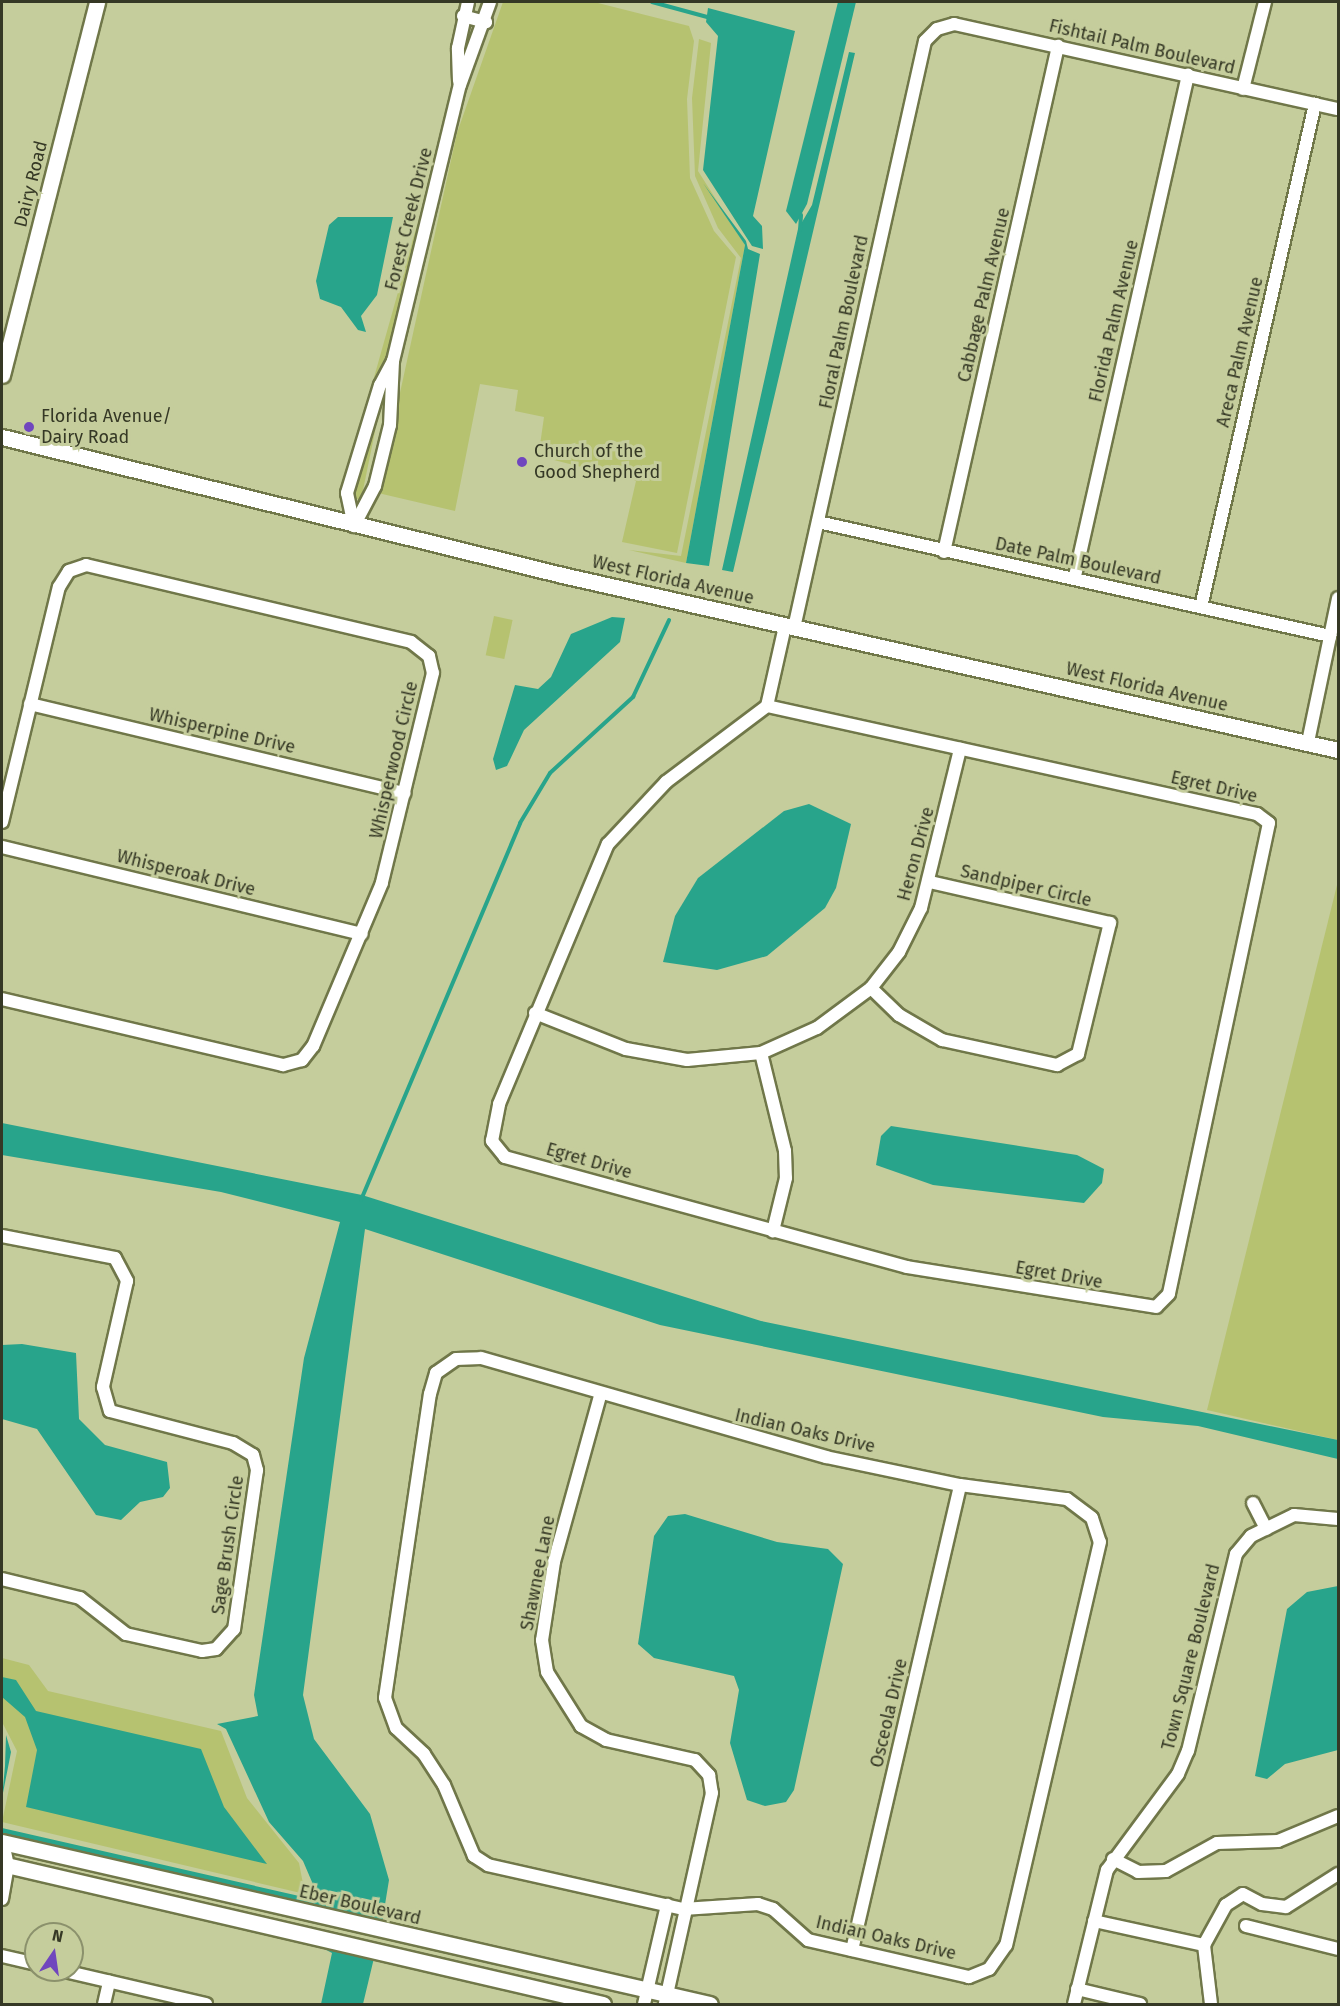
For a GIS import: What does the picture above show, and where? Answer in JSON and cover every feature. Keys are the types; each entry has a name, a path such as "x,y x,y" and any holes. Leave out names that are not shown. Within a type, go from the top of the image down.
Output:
{"street":[{"name":"Dairy Road","path":"2,375 97,2"},
{"name":"Forest Creek Drive","path":"460,85 463,16 468,2"},
{"name":"Forest Creek Drive","path":"393,361 380,385 350,483 348,514 354,525 368,505 380,466 390,425 393,361 460,85 486,22 490,2"},
{"path":"1243,89 1265,2"},
{"path":"463,16 486,22"},
{"name":"Fishtail Palm Boulevard","path":"937,29 954,24 1338,109"},
{"name":"Floral Palm Boulevard","path":"790,627 818,522 925,41 937,29"},
{"name":"Cabbage Palm Avenue","path":"944,552 1058,46"},
{"name":"Florida Palm Avenue","path":"1075,576 1188,75"},
{"name":"Areca Palm Avenue","path":"1201,608 1315,104"},
{"name":"West Florida Avenue","path":"2,437 354,525 790,627 1338,750"},
{"name":"Date Palm Boulevard","path":"818,522 944,552 1075,576 1201,608 1330,636"},
{"name":"Whisperwood Circle","path":"2,822 7,774 30,704 59,586 69,571 86,565 399,639 429,656 433,673 382,884 314,1046 302,1060 283,1065 2,999"},
{"path":"1308,742 1338,598"},
{"path":"767,706 790,627"},
{"name":"Whisperpine Drive","path":"30,704 405,793"},
{"name":"Egret Drive","path":"767,706 960,749 1257,814 1269,823 1169,1294 1156,1307 1145,1310 907,1267 505,1157 492,1141 492,1125 536,1013 608,844 666,782 767,706"},
{"name":"Heron Drive","path":"536,1013 617,1046 687,1060 761,1053 817,1028 871,988 899,952 929,882 960,749"},
{"name":"Whisperoak Drive","path":"2,847 362,934"},
{"name":"Sandpiper Circle","path":"871,988 899,1015 942,1040 1058,1065 1078,1054 1110,923 929,882"},
{"path":"761,1053 785,1151 786,1178 773,1231"},
{"name":"Sage Brush Circle","path":"2,1236 115,1258 128,1281 103,1387 110,1411 233,1443 253,1455 257,1470 234,1629 216,1649 202,1651 126,1634 80,1598 2,1579"},
{"name":"Indian Oaks Drive","path":"481,1358 600,1396 826,1456 960,1485 1067,1499 1092,1518 1097,1553 1006,1945 989,1969 969,1977 808,1940 773,1909 758,1904 683,1909 488,1865 474,1856 444,1785 424,1754 396,1728 385,1698 436,1373 456,1359 481,1358"},
{"name":"Shawnee Lane","path":"600,1396 554,1562 542,1640 548,1672 581,1726 606,1740 695,1760 709,1775 712,1793 683,1909"},
{"name":"Osceola Drive","path":"852,1950 960,1485"},
{"path":"1253,1503 1266,1529"},
{"name":"Town Square Boulevard","path":"1074,2004 1094,1921 1113,1859 1178,1774 1236,1554 1251,1536 1294,1515 1338,1519"},
{"path":"1113,1859 1138,1872 1166,1871 1217,1843 1278,1841 1338,1816"},
{"path":"2,1844 5,1865 2,1899"},
{"name":"Eber Boulevard","path":"2,1844 646,1997 710,2004"},
{"path":"5,1865 603,2004"},
{"path":"1211,2004 1204,1945 1226,1905 1243,1894 1262,1904 1286,1907 1338,1874"},
{"path":"646,1997 667,1905"},
{"path":"666,2000 683,1909"},
{"path":"1094,1921 1204,1945"},
{"path":"1246,1926 1338,1948"},
{"path":"659,1938 676,1942"},
{"path":"2,1956 24,1961"},
{"path":"84,1976 206,2004"},
{"path":"104,2004 109,1982"},
{"path":"1077,1989 1140,2004"}],"green space":[{"path":"503,2 594,2 689,26 694,41 687,99 690,178 714,231 736,257 677,553 622,542 636,481 554,460 540,445 544,417 515,411 518,390 480,384 455,511 378,493 457,133"},
{"path":"699,39 711,43 698,171 745,245 686,563 629,550 681,556 741,258 718,228 695,176 692,98"},
{"path":"418,221 361,500 341,495"},
{"path":"494,616 513,620 504,659 486,655"},
{"path":"1338,881 1338,1440 1207,1410"},
{"path":"2,1658 29,1665 48,1691 221,1731 247,1798 299,1863 305,1894 2,1822 17,1751 2,1722"}],"water":[{"path":"838,2 856,2 807,204 796,224 786,211"},
{"path":"708,8 795,31 753,216 762,226 763,249 752,246 703,170 718,36 706,22"},
{"path":"849,52 855,53 733,572 722,570 798,229 812,205"},
{"path":"703,183 746,241 748,249 760,254 709,566 686,563 745,245"},
{"path":"338,217 393,217 377,295 361,316 366,332 358,330 341,307 320,299 316,281 329,225"},
{"path":"612,617 625,618 620,642 524,730 507,766 496,770 493,759 515,685 538,689 551,677 571,634"},
{"path":"809,804 851,824 836,888 825,908 767,956 717,970 663,962 675,916 698,878 784,811"},
{"path":"2,1123 362,1195 761,1321 1338,1440 1338,1459 1198,1426 1103,1417 660,1325 365,1229 303,1695 314,1739 370,1814 389,1880 382,1923 2,1833 2,1828 308,1898 312,1882 303,1861 269,1822 226,1729 217,1724 258,1716 254,1695 304,1358 340,1222 221,1192 2,1155"},
{"path":"891,1126 1077,1155 1104,1169 1102,1183 1084,1203 933,1185 876,1165 881,1136"},
{"path":"22,1344 76,1353 79,1419 105,1445 167,1462 170,1488 163,1497 140,1502 121,1520 96,1515 37,1429 2,1419 2,1345"},
{"path":"685,1514 777,1542 828,1549 843,1564 794,1790 786,1802 765,1806 747,1800 730,1743 739,1690 734,1676 654,1658 638,1644 654,1536 668,1516"},
{"path":"1338,1586 1338,1750 1285,1764 1267,1779 1255,1776 1287,1609 1307,1592"},
{"path":"2,1677 16,1680 36,1711 201,1749 224,1807 267,1864 26,1807 37,1750 25,1717 2,1697"},
{"path":"6,1735 11,1752 2,1798 5,1766"},
{"path":"317,1945 374,1958 363,2004 321,2004 332,1953"}],"waterway":[{"path":"652,2 711,18"},
{"path":"800,230 801,215"},
{"path":"361,1200 520,823 550,773 633,697 669,620"}],"place":[{"name":"Florida Avenue/ Dairy Road","path":"29,427"},
{"name":"Church of the Good Shepherd","path":"522,462"}]}
